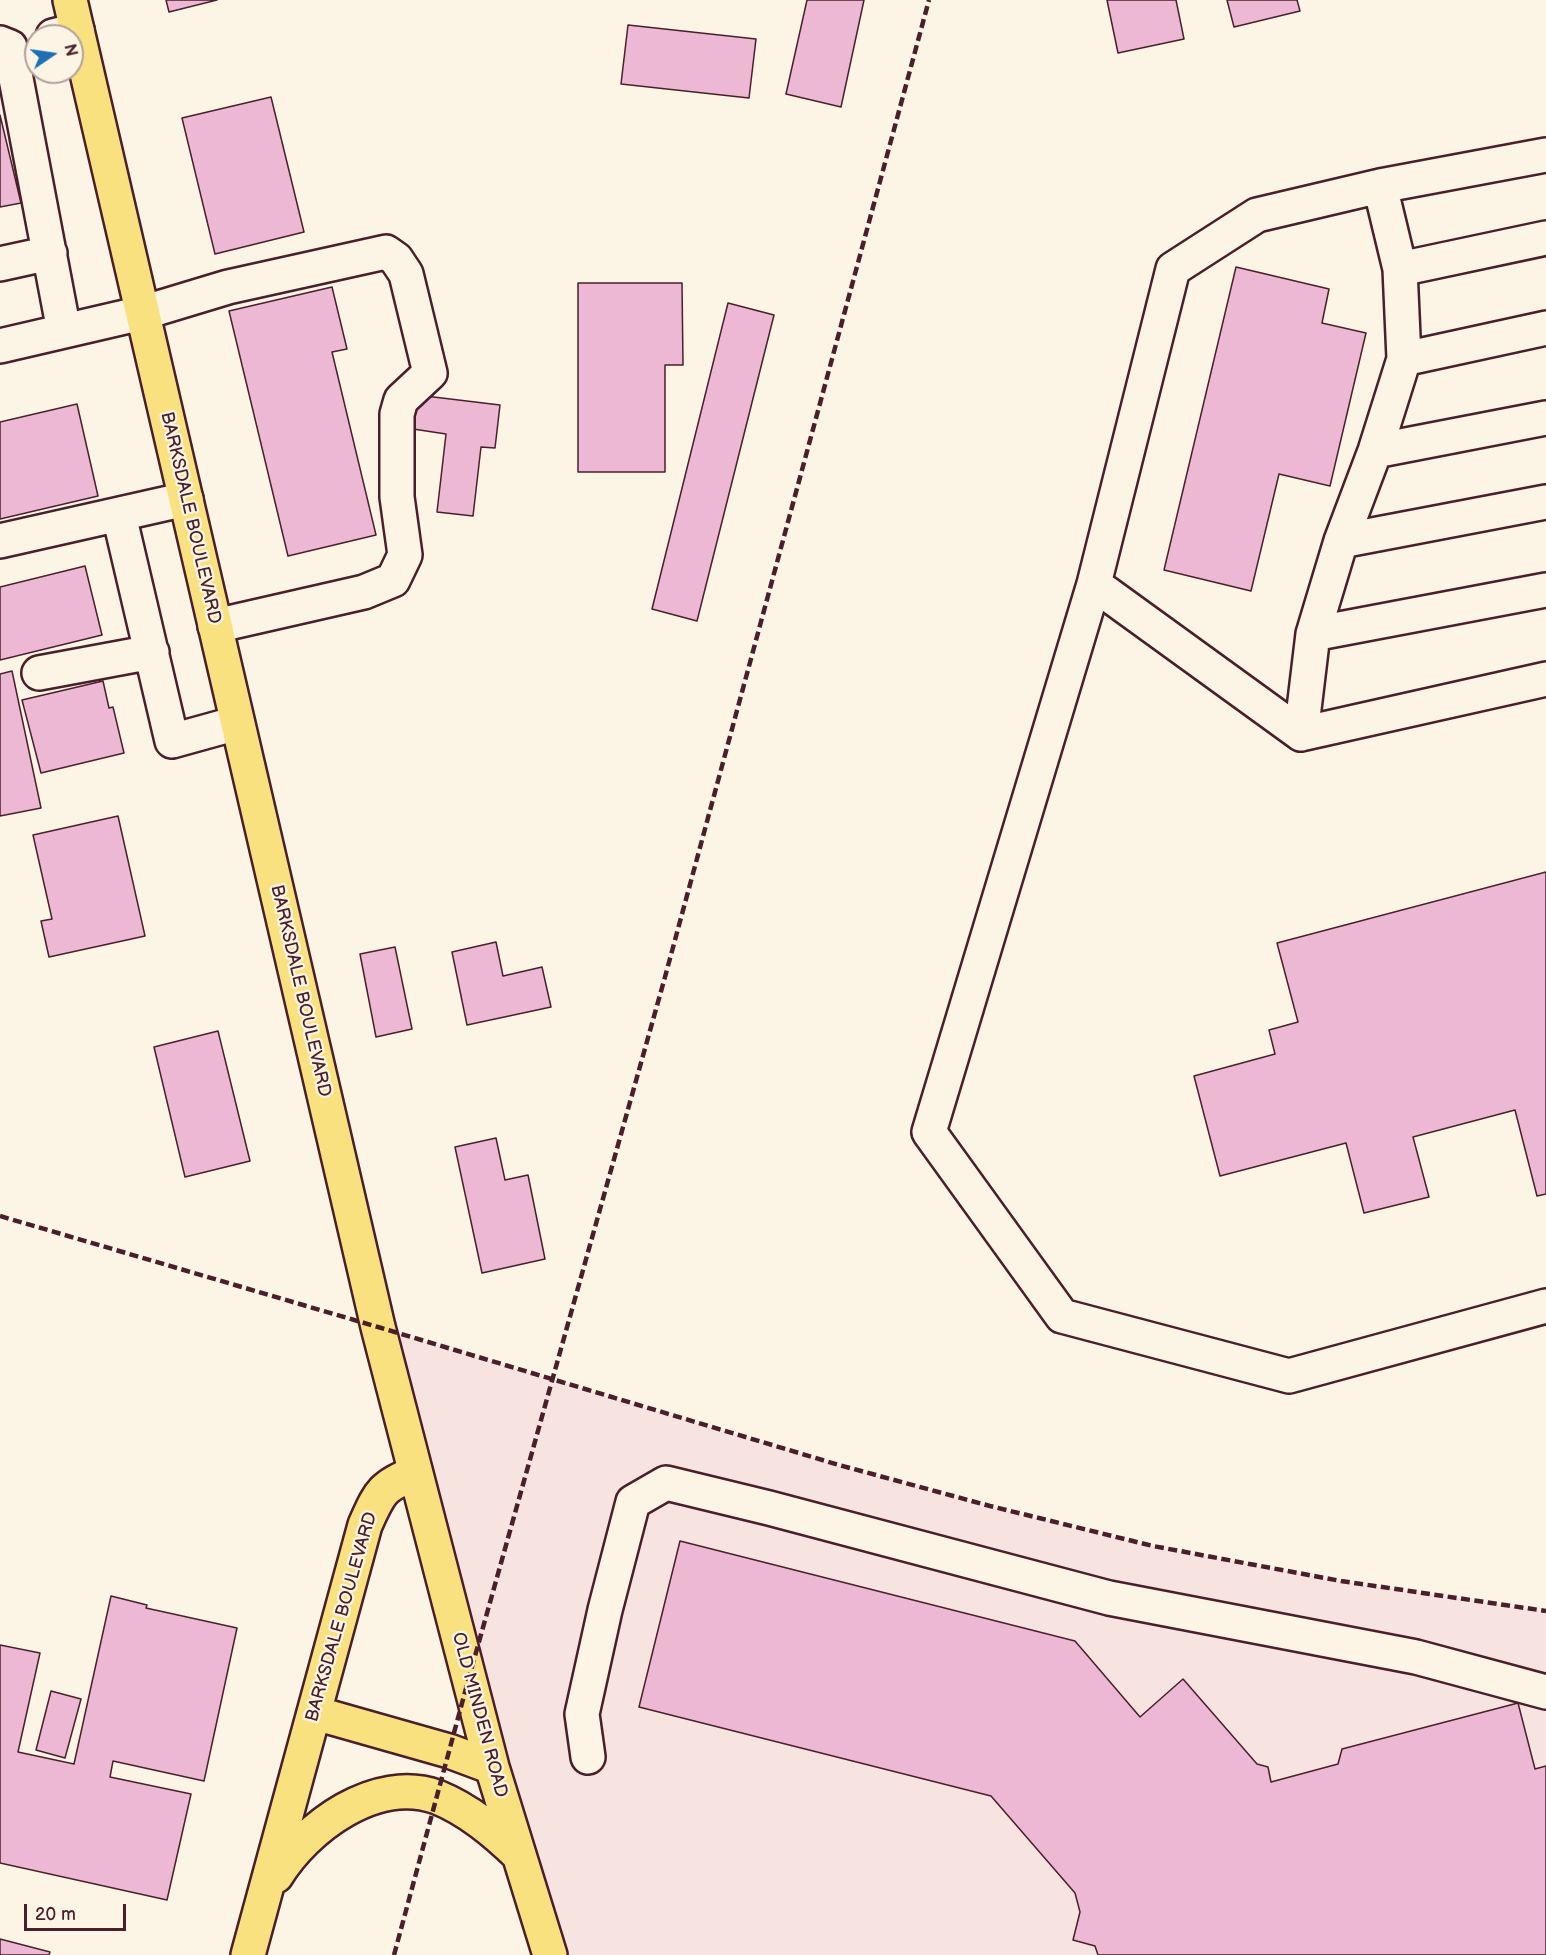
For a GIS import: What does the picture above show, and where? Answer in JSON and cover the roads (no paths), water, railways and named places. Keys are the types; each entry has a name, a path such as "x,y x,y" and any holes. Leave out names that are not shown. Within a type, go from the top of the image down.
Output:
{"main road":[{"name":"BARKSDALE BOULEVARD","path":"66,22 142,313 378,1327 415,1473 396,1480 384,1489 375,1502 365,1525 248,1955"},
{"name":"OLD MINDEN ROAD","path":"415,1473 492,1767 550,1955"},
{"path":"315,1713 449,1751 492,1767"},
{"path":"264,1896 281,1868 299,1846 323,1823 346,1808 376,1797 398,1793 437,1797 492,1829 519,1855"}],"street":[{"path":"15,44 64,331"},
{"path":"1546,155 1380,186 1257,215 1173,269 1095,584 929,1132 1062,1316 1289,1376 1546,1306"},
{"path":"1301,734 1313,634 1341,541 1375,451 1404,359 1400,269 1380,186"},
{"path":"1400,269 1546,238"},
{"path":"0,346 142,313 228,287 386,252 396,259 406,274 430,373 401,400 397,414 397,497 405,555 393,580 364,592 215,626"},
{"path":"0,264 50,253"},
{"path":"1404,359 1546,328"},
{"path":"1375,451 1546,418"},
{"path":"0,541 186,499"},
{"path":"1341,541 1546,502"},
{"path":"119,515 172,741 237,723"},
{"path":"1095,584 1301,734 1546,679"},
{"path":"1313,634 1546,590"},
{"path":"39,673 152,652"},
{"path":"588,1757 582,1714 605,1610 633,1502 666,1483 1109,1598 1416,1657 1546,1692"}],"railway":[{"path":"394,1955 468,1681 665,977 929,0"},
{"path":"0,1216 839,1465 990,1506 1153,1546 1341,1581 1546,1611"}]}
